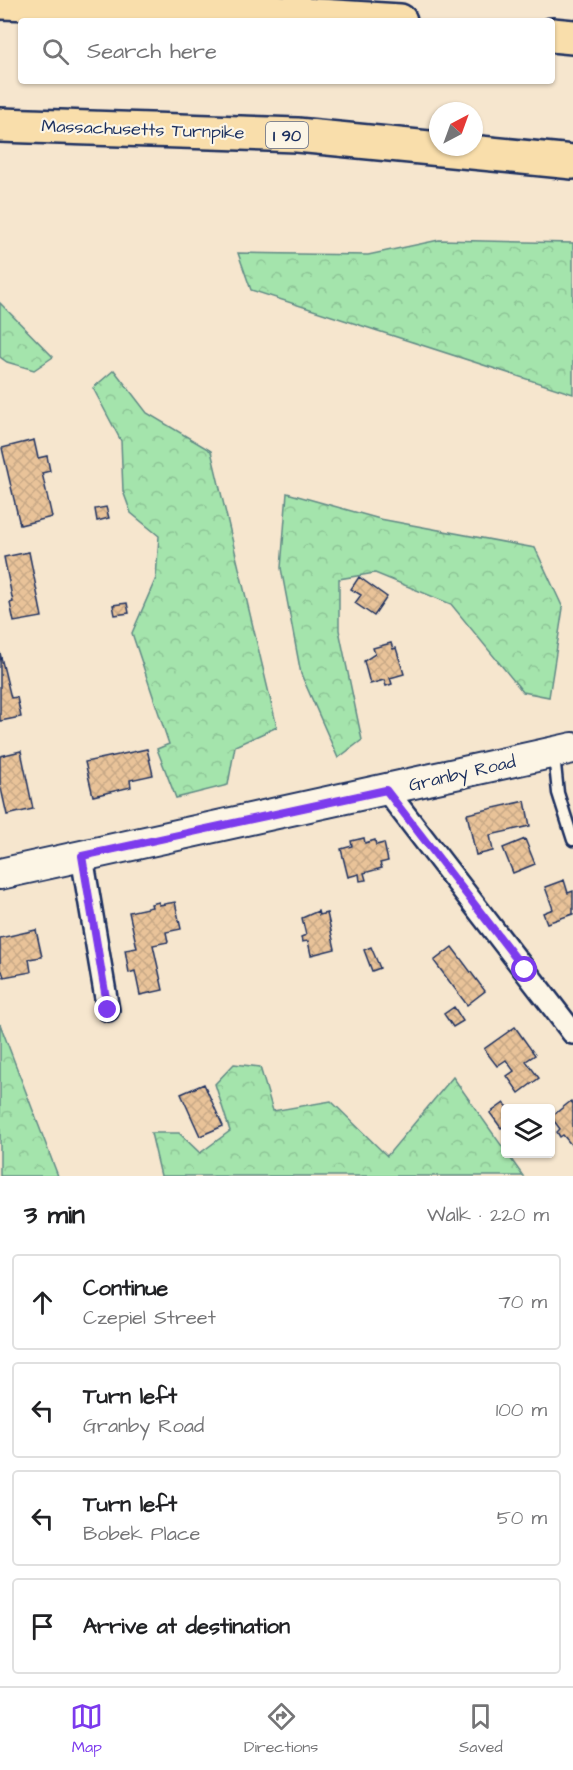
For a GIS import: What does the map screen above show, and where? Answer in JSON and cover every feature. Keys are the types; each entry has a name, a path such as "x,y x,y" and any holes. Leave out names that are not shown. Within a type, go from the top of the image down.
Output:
{"highway":[{"path":"0,2 172,7 351,18"},
{"path":"555,35 573,37"},
{"name":"Massachusetts Turnpike","path":"0,125 297,135 479,150 573,162"}],"main road":[{"name":"Granby Road","path":"0,874 563,750"}],"street":[{"path":"386,790 573,1033"},
{"path":"82,856 108,1010"}],"lane":[{"path":"563,750 558,793 573,840"}],"green space":[{"path":"439,240 573,243 573,394 251,290 238,253 368,255"},
{"path":"0,303 53,357 34,370 7,362 0,357"},
{"path":"114,370 147,413 211,451 277,727 235,746 228,785 176,798 157,749 169,744 132,633 156,578 159,536 131,513 123,491 121,441 93,388"},
{"path":"287,493 380,519 535,548 563,608 549,697 523,692 451,604 375,573 339,579 339,630 362,740 338,758 301,674 281,568"},
{"path":"0,1024 58,1176 0,1176"},
{"path":"234,1064 260,1067 273,1111 331,1101 387,1156 453,1077 501,1145 501,1158 510,1158 523,1176 161,1176 151,1133 179,1133 200,1153 230,1131 215,1084"}],"building":[{"path":"34,440 38,458 47,456 50,471 42,473 52,517 20,525 2,448"},
{"path":"106,507 109,518 97,521 95,509"},
{"path":"29,552 42,617 14,622 10,603 13,602 4,557"},
{"path":"359,577 387,597 374,616 355,603 361,595 351,589"},
{"path":"127,603 129,613 115,615 113,605"},
{"path":"391,643 393,649 396,648 404,674 390,678 392,684 386,686 384,680 370,684 364,661 375,654 373,648"},
{"path":"0,653 11,698 17,697 21,717 0,721"},
{"path":"147,749 153,775 130,780 131,787 93,796 85,762"},
{"path":"21,751 33,809 7,815 0,784 0,756"},
{"path":"525,801 530,826 490,835 493,851 476,855 467,814"},
{"path":"364,838 365,843 375,840 376,845 384,843 388,861 380,863 382,868 364,873 366,880 360,881 359,874 348,877 341,849 352,846 351,841"},
{"path":"525,839 535,864 513,873 503,848"},
{"path":"564,880 568,893 573,891 573,914 547,923 543,913 553,909 545,887"},
{"path":"159,902 159,905 175,902 181,929 166,932 168,942 153,945 163,990 140,995 135,971 129,973 125,950 137,948 129,912 152,907 151,904"},
{"path":"318,911 319,915 327,913 335,949 311,955 308,941 302,942 301,937 306,935 302,918"},
{"path":"36,930 42,957 29,959 31,972 4,977 0,971 0,938"},
{"path":"371,947 380,968 372,971 364,950"},
{"path":"452,947 485,991 467,1005 434,961"},
{"path":"454,1007 463,1021 453,1027 444,1014"},
{"path":"515,1027 535,1055 526,1061 539,1078 519,1093 507,1076 514,1071 506,1060 497,1066 484,1049"},
{"path":"204,1084 223,1126 200,1136 181,1094"},
{"path":"571,1101 573,1104 573,1147 563,1135 560,1137 557,1132 560,1129 555,1122 555,1114"},
{"path":"501,1105 501,1128 490,1113"}],"route":[{"path":"108,1010 82,856 386,790 525,970"}]}
